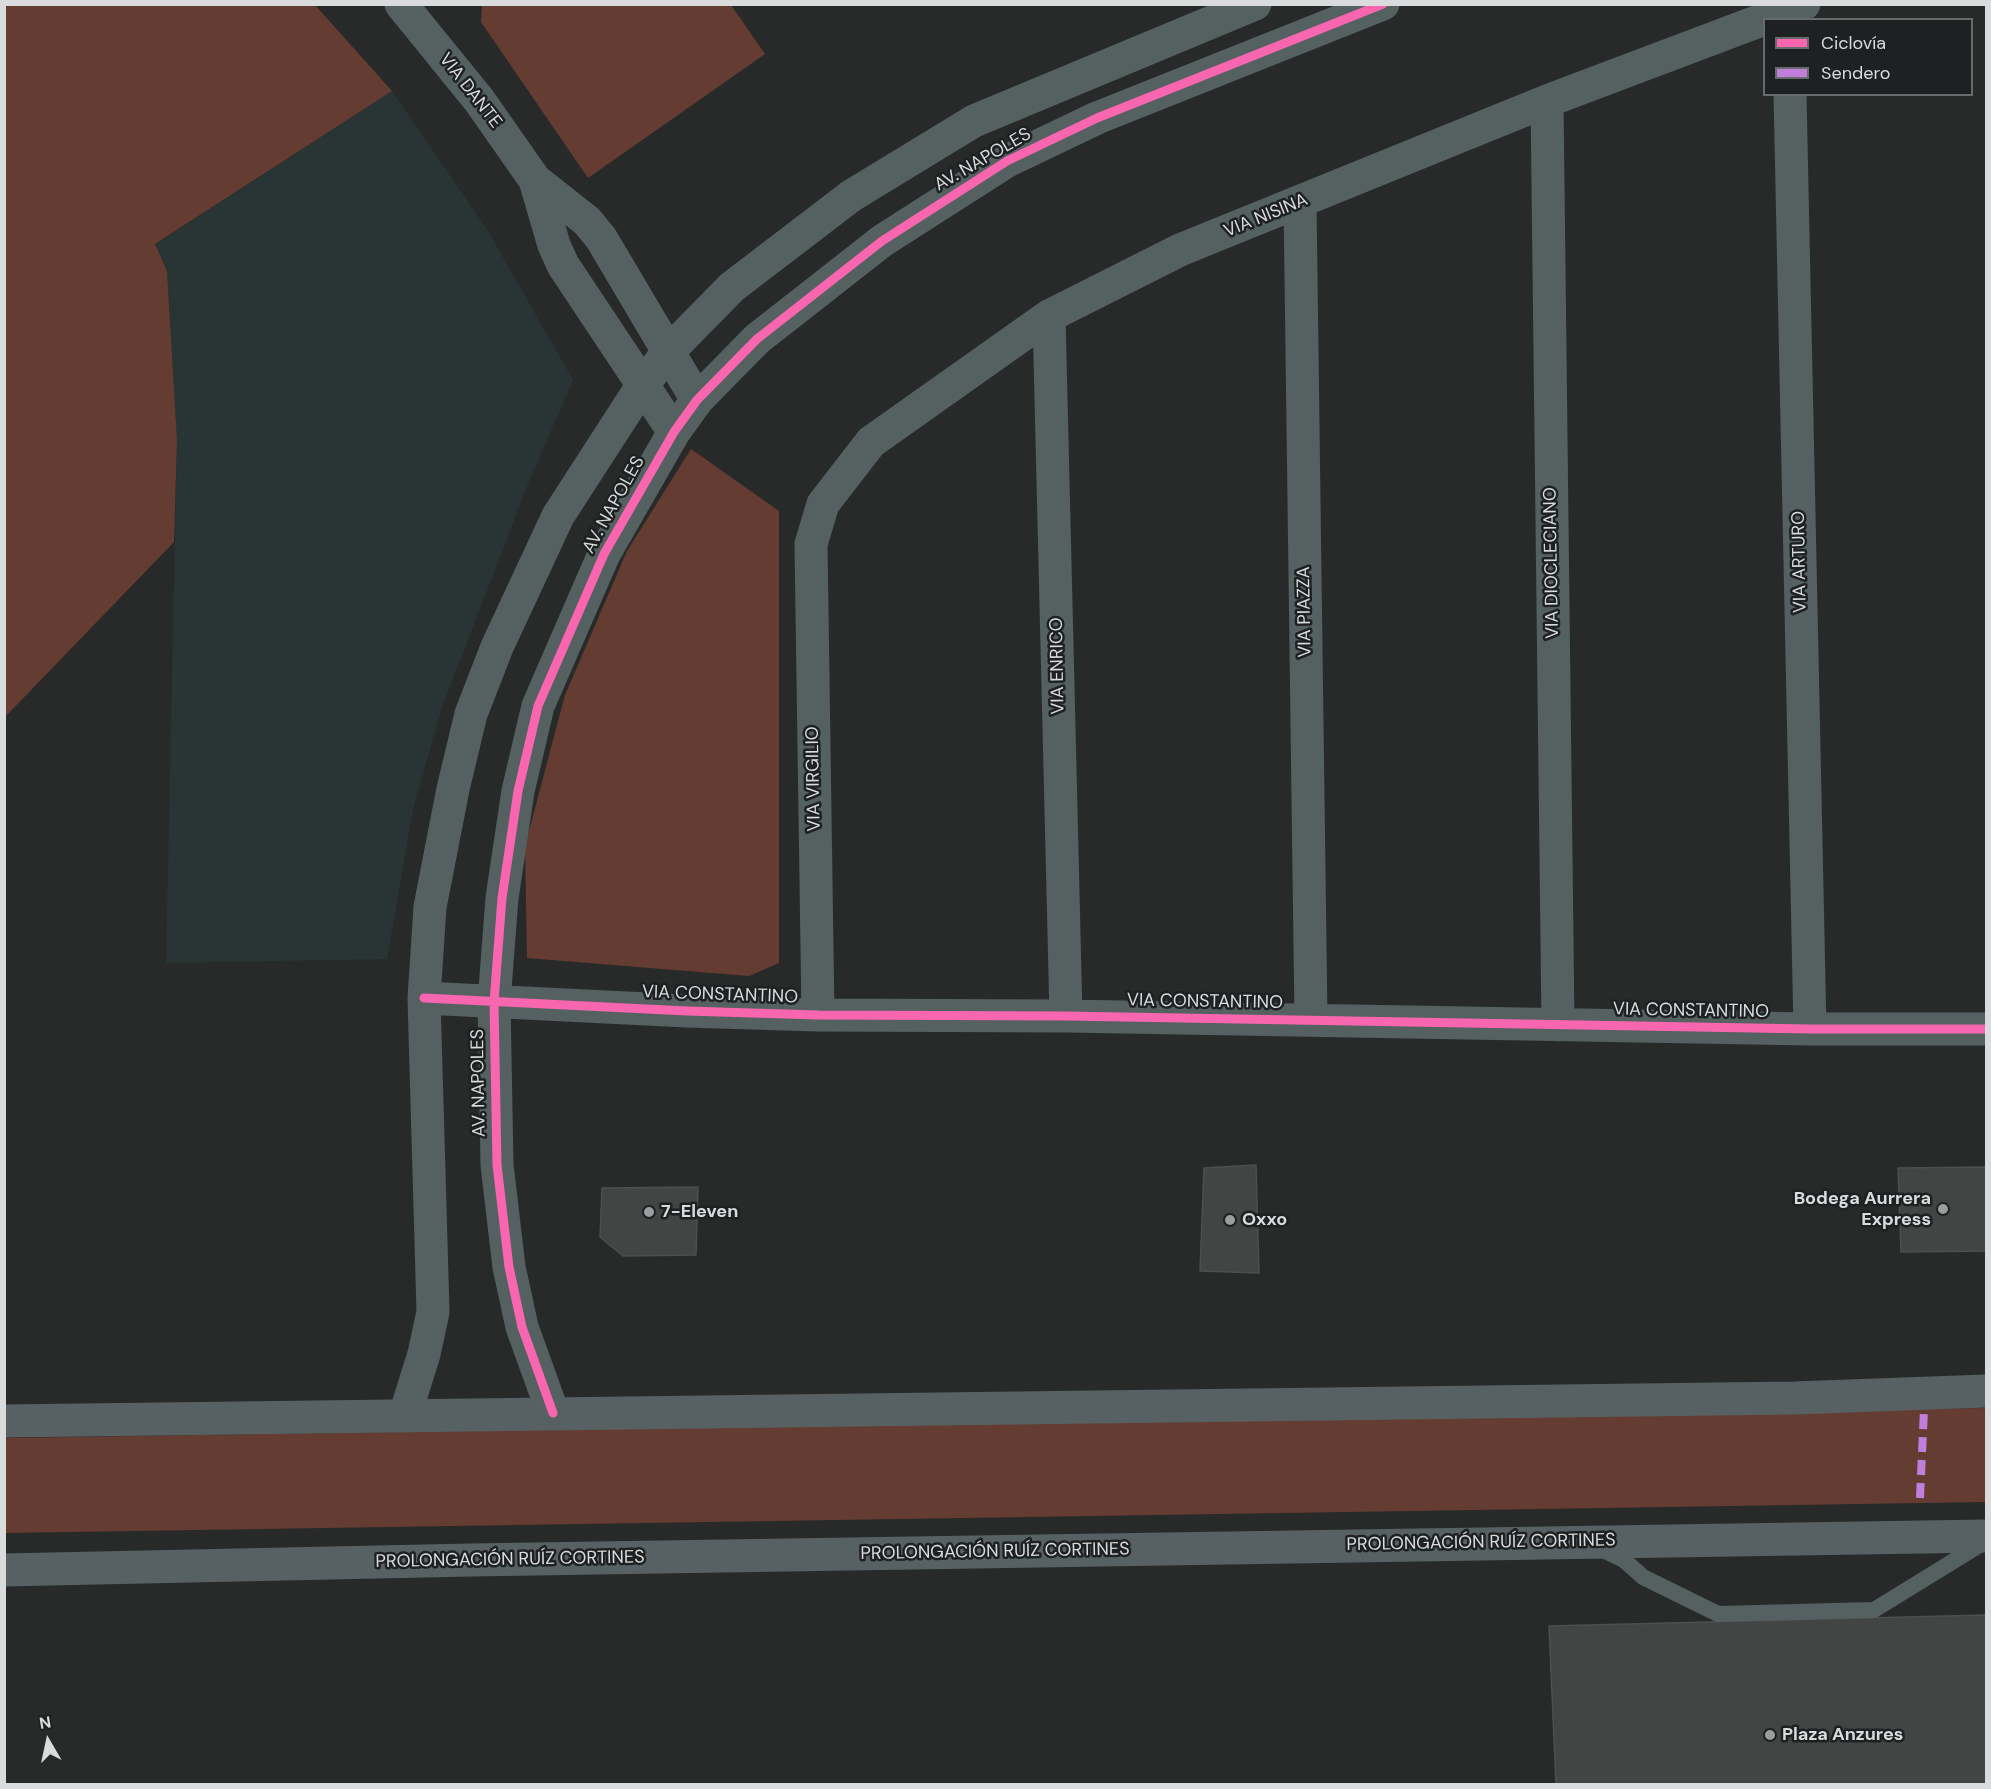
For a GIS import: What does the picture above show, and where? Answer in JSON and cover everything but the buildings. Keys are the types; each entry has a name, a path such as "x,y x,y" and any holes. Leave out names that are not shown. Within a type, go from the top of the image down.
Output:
{"main road":[{"path":"4,1421 1794,1398 1986,1391"},
{"name":"PROLONGACIÓN RUÍZ CORTINES","path":"4,1570 1583,1541 1986,1538"}],"street":[{"name":"AV. NAPOLES","path":"405,1415 424,1354 433,1312 424,998 430,907 453,789 471,714 497,647 558,516 642,386 668,352 732,287 851,196 974,122 1255,4"},
{"name":"AV. NAPOLES","path":"553,1413 522,1327 509,1267 497,1164 494,1002 504,887 518,791 538,706 604,554 674,432 698,400 757,339 873,248 1007,161 1096,118 1383,4"},
{"name":"VIA DANTE","path":"403,5 479,100 535,180"},
{"name":"VIA NISINA","path":"1774,18 1793,11"},
{"name":"VIA NISINA","path":"811,544 822,504 871,442 1049,316 1180,250 1546,101 1763,22"},
{"name":"VIA ARTURO","path":"1790,96 1810,1029"},
{"name":"VIA DIOCLECIANO","path":"1546,101 1558,1025"},
{"path":"535,180 586,221 601,238 698,400"},
{"path":"535,180 554,245 563,265 674,432"},
{"name":"VIA PIAZZA","path":"1300,203 1311,1020"},
{"name":"VIA ENRICO","path":"1049,316 1066,1016"},
{"name":"VIA VIRGILIO","path":"811,544 818,1015"},
{"name":"VIA CONSTANTINO","path":"424,998 818,1015 1066,1016 1810,1029 1986,1029"}],"lane":[{"path":"1583,1541 1624,1560 1643,1577 1718,1614 1874,1610 1986,1538"}],"shaded area":[{"path":"5,4 315,5 392,91 155,244 167,271 177,440 174,542 5,717"},
{"path":"482,5 731,5 765,54 588,178 481,22"},
{"path":"392,91 488,231 573,380 528,484 442,707 413,809 387,959 166,963 177,440 167,271 155,245"},
{"path":"691,449 779,511 779,963 749,976 527,958 525,846 565,695 627,551"},
{"path":"1986,1408 1986,1502 5,1533 4,1438"}],"marked path":[{"path":"1920,1498 1924,1409"}],"cycle path":[{"path":"553,1413 522,1327 509,1267 497,1165 494,1002 502,898 518,791 538,706 604,554 674,432 697,400 757,339 882,241 1007,161 1097,118 1383,4"},
{"path":"424,998 818,1015 1066,1016 1810,1029 1986,1029"}],"place":[{"name":"Bodega Aurrera Express","path":"1943,1209"},
{"name":"7-Eleven","path":"649,1212"},
{"name":"Oxxo","path":"1230,1220"},
{"name":"Plaza Anzures","path":"1770,1735"}]}
